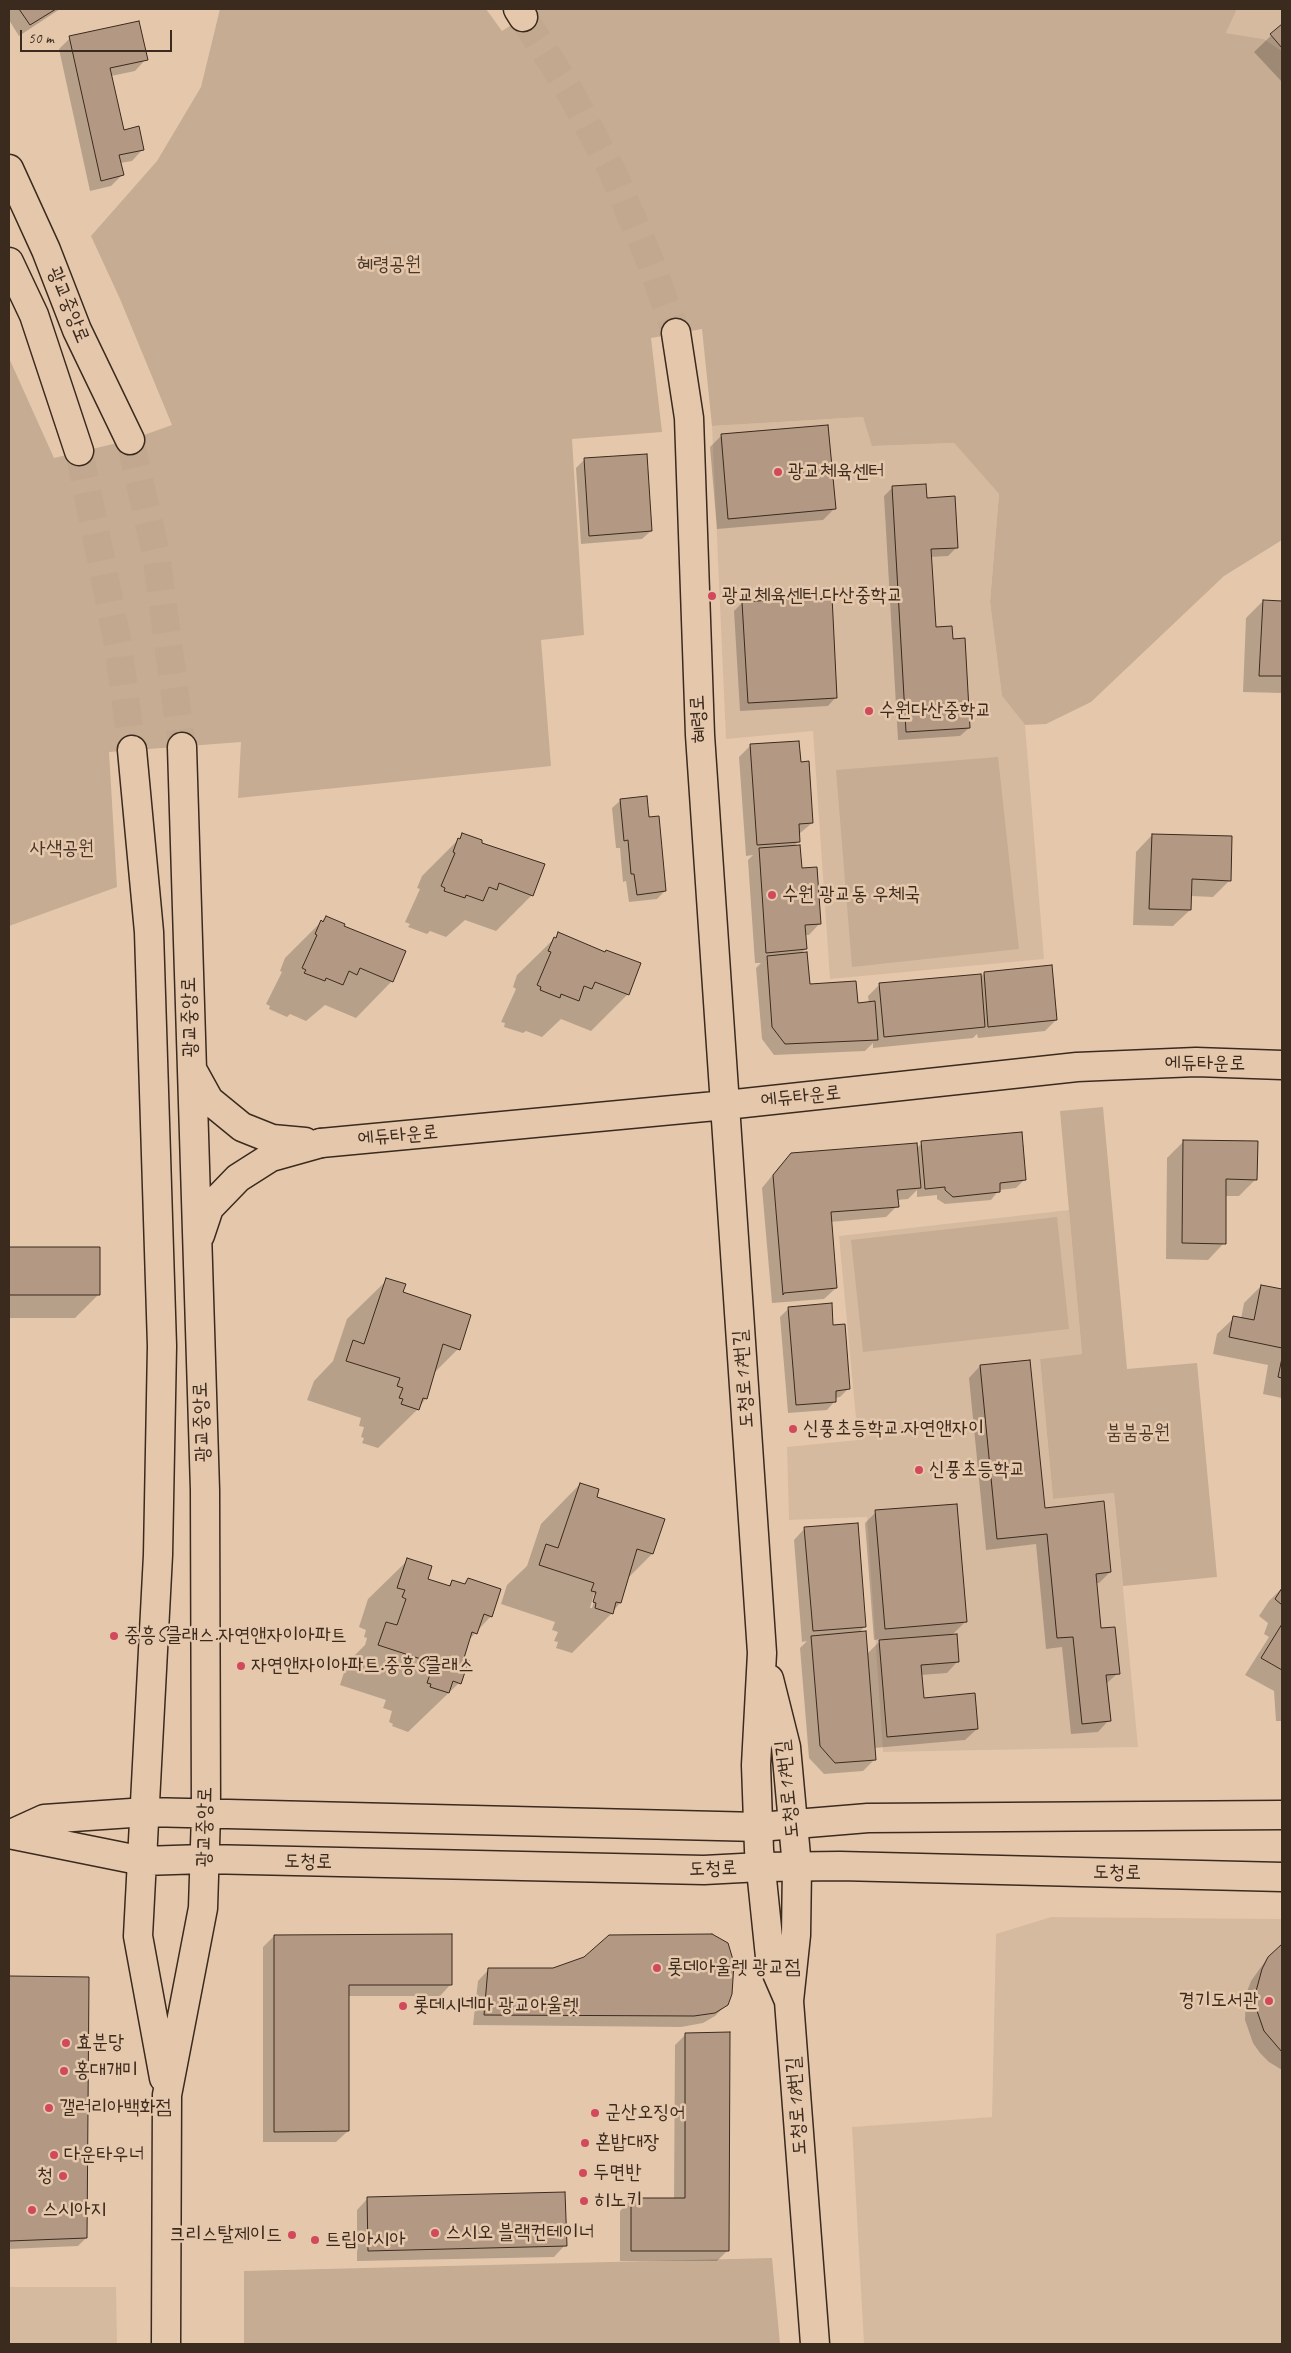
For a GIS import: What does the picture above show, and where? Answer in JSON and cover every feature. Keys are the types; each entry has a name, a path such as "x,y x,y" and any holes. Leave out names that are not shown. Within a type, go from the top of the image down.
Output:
{"main road":[{"name":"광교중앙로","path":"9,169 46,250 77,330 130,440"},
{"name":"광교중앙로","path":"9,262 34,315 79,451"},
{"name":"혜령로","path":"676,333 689,418 700,735 726,1104"},
{"name":"광교중앙로","path":"167,2094 203,1908 206,1814 204,1490 182,747"},
{"name":"광교중앙로","path":"132,750 149,932 162,1346 158,1555 138,1936 167,2094 166,2344"},
{"name":"에듀타운로","path":"321,1143 726,1104 1077,1067 1196,1062 1282,1065"},
{"path":"191,1067 209,1100 242,1127 272,1139 321,1143"},
{"name":"도청로17번길","path":"726,1104 762,1653 756,1765 761,1867 770,1956 789,2001"},
{"path":"197,1244 209,1208 238,1178 271,1157 321,1143"},
{"name":"도청로17번길","path":"762,1653 786,1747 797,1867"},
{"path":"10,1834 44,1819 146,1812 759,1826 868,1818 1282,1814"},
{"name":"도청로","path":"10,1834 143,1862 204,1860 704,1870 797,1867 1282,1877"},
{"name":"도청로18번길","path":"797,1867 796,1935 789,2001 815,2344"}],"shaded area":[{"path":"1237,9 1282,9 1282,51 1264,39 1226,33"},
{"name":"수원다산중학교","path":"863,417 873,446 954,443 999,494 990,602 1002,696 1025,725 1044,959 830,979 813,731 726,739 712,426"},
{"name":"신풍초등학교","path":"1069,1210 1082,1354 1040,1359 1053,1499 1114,1493 1138,1747 883,1752 867,1517 789,1520 787,1447 858,1440 839,1236"},
{"path":"1051,1917 1282,1919 1282,2344 864,2344 852,2127 992,2117 996,1934"},
{"path":"9,2287 116,2287 117,2344 9,2344"}],"green space":[{"name":"혜령공원","path":"220,9 486,9 502,31 536,9 1237,9 1226,33 1264,39 1282,51 1282,540 1224,576 1091,702 1046,724 1025,725 1002,696 990,602 999,494 954,443 872,446 863,417 712,426 702,329 651,338 662,432 572,439 584,635 541,640 551,766 238,798 241,742 109,752 117,887 9,926 9,358 54,458 130,440 172,425 120,299 91,236 157,161 201,87"},
{"path":"998,757 1019,949 852,967 836,770"},
{"name":"붐붐공원","path":"1103,1107 1127,1369 1197,1363 1217,1577 1123,1586 1114,1493 1053,1499 1040,1359 1082,1354 1060,1111"},
{"path":"1057,1217 1069,1329 863,1352 851,1240"},
{"path":"772,2258 780,2344 244,2344 244,2271"}],"building":[{"path":"19,9 56,9 30,25"},
{"path":"139,21 148,60 110,68 124,130 139,126 144,150 119,155 124,175 101,181 69,36"},
{"path":"1282,24 1282,48 1270,34"},
{"name":"광교체육센터","path":"828,425 836,509 728,519 721,434"},
{"path":"647,454 652,531 589,536 584,458"},
{"path":"926,484 927,498 955,496 958,548 931,549 936,627 952,626 953,639 965,638 970,728 906,732 892,486"},
{"path":"832,596 837,698 748,703 742,602"},
{"path":"1263,600 1282,601 1282,676 1259,676"},
{"path":"799,741 801,762 809,761 813,823 799,824 800,842 757,845 750,744"},
{"path":"647,796 649,817 659,816 666,891 637,895 634,874 631,874 628,840 624,841 620,799"},
{"path":"462,833 482,840 482,843 545,864 533,896 499,883 497,890 489,887 483,901 466,895 465,898 444,891 445,888 441,886 455,853 453,852 458,838 460,839"},
{"path":"1152,834 1232,836 1231,881 1192,879 1191,910 1149,909"},
{"path":"800,845 802,868 817,867 821,924 805,925 807,949 766,953 759,848"},
{"path":"326,916 345,924 344,926 406,951 393,982 360,968 357,975 349,971 343,985 326,978 325,981 304,973 306,970 302,968 317,935 315,934 321,920 323,922"},
{"path":"558,932 605,952 606,950 641,963 629,995 595,982 592,989 584,986 579,1001 561,994 560,998 540,990 541,987 537,985 551,952 548,951"},
{"path":"807,952 810,984 856,981 858,1003 875,1001 878,1040 785,1044 772,1027 767,956"},
{"path":"1052,965 1057,1020 988,1027 984,972"},
{"path":"981,974 985,1027 884,1037 879,983"},
{"path":"1022,1132 1026,1180 1000,1183 1000,1192 953,1197 945,1190 945,1187 925,1189 921,1141"},
{"path":"1183,1140 1258,1141 1257,1180 1226,1179 1226,1244 1182,1243"},
{"path":"917,1143 921,1188 897,1190 899,1207 831,1212 837,1288 784,1293 783,1295 773,1175 791,1153"},
{"path":"9,1247 100,1247 100,1295 9,1295"},
{"path":"386,1278 406,1284 403,1292 471,1315 460,1350 443,1344 427,1399 423,1398 419,1410 401,1404 403,1399 399,1398 403,1388 397,1386 400,1378 346,1361 353,1340 364,1344"},
{"path":"1261,1285 1282,1289 1282,1348 1229,1337 1233,1316 1254,1320"},
{"path":"832,1303 833,1325 845,1324 850,1389 836,1391 836,1402 796,1405 788,1307"},
{"path":"1282,1358 1282,1378 1278,1377"},
{"path":"1030,1360 1045,1508 1104,1501 1111,1572 1096,1574 1101,1628 1115,1627 1120,1674 1106,1675 1111,1721 1082,1724 1073,1637 1057,1638 1047,1534 997,1539 980,1365"},
{"path":"580,1483 599,1489 597,1497 665,1519 653,1554 637,1549 621,1603 616,1602 613,1614 595,1608 596,1603 593,1602 596,1592 591,1591 594,1583 539,1565 546,1544 558,1548"},
{"path":"957,1504 967,1622 885,1629 875,1510"},
{"path":"858,1523 866,1627 813,1631 804,1527"},
{"path":"407,1558 432,1566 428,1579 450,1586 452,1580 465,1584 468,1578 501,1589 492,1617 484,1614 477,1634 472,1632 464,1658 469,1660 461,1684 453,1681 449,1693 430,1687 431,1684 427,1683 431,1671 422,1668 424,1660 378,1645 386,1622 397,1625 406,1599 402,1597 405,1590 397,1588"},
{"path":"1282,1588 1282,1605 1275,1599"},
{"path":"1282,1624 1282,1670 1261,1658"},
{"path":"866,1631 876,1760 835,1763 820,1746 811,1636"},
{"path":"957,1634 959,1662 921,1665 924,1698 975,1693 978,1729 887,1737 879,1640"},
{"path":"452,1934 452,1985 349,1985 349,2131 274,2132 274,1935"},
{"path":"712,1934 728,1943 734,1963 732,1994 728,2005 715,2013 694,2016 484,2015 488,1968 553,1968 584,1957 609,1935"},
{"name":"경기도서관","path":"1282,1944 1282,2052 1264,2031 1256,2008 1255,1995 1262,1969 1268,1957"},
{"name":"갤러리아백화점","path":"9,1976 89,1977 87,2238 9,2241"},
{"path":"730,2032 729,2251 631,2251 631,2198 685,2198 685,2033"},
{"path":"565,2192 567,2246 368,2251 367,2197"}],"tunnel":[{"path":"523,17 568,88 613,173 648,256 676,333"},
{"path":"130,440 156,554 182,747"},
{"path":"79,451 118,644 132,750"}],"place":[{"name":"광교체육센터","path":"778,472"},
{"name":"광교체육센터.다산중학교","path":"712,596"},
{"name":"수원다산중학교","path":"869,711"},
{"name":"수원 광교동 우체국","path":"772,895"},
{"name":"신풍초등학교.자연앤자이","path":"793,1429"},
{"name":"신풍초등학교","path":"919,1470"},
{"name":"중흥S클래스.자연앤자이아파트","path":"114,1636"},
{"name":"자연앤자이아파트.중흥S클래스","path":"241,1666"},
{"name":"롯데아울렛 광교점","path":"657,1968"},
{"name":"경기도서관","path":"1269,2001"},
{"name":"롯데시네마 광교아울렛","path":"403,2006"},
{"name":"효분당","path":"66,2043"},
{"name":"홍대개미","path":"64,2071"},
{"name":"갤러리아백화점","path":"49,2108"},
{"name":"군산오징어","path":"595,2113"},
{"name":"혼밥대장","path":"585,2143"},
{"name":"다운타우너","path":"54,2155"},
{"name":"두면반","path":"583,2173"},
{"name":"청","path":"63,2176"},
{"name":"히노키","path":"584,2201"},
{"name":"스시아지","path":"32,2210"},
{"name":"스시오 블랙컨테이너","path":"435,2233"},
{"name":"크리스탈제이드","path":"292,2235"},
{"name":"트립아시아","path":"315,2240"}],"park label":[{"name":"사색공원","path":"62,849"}]}
